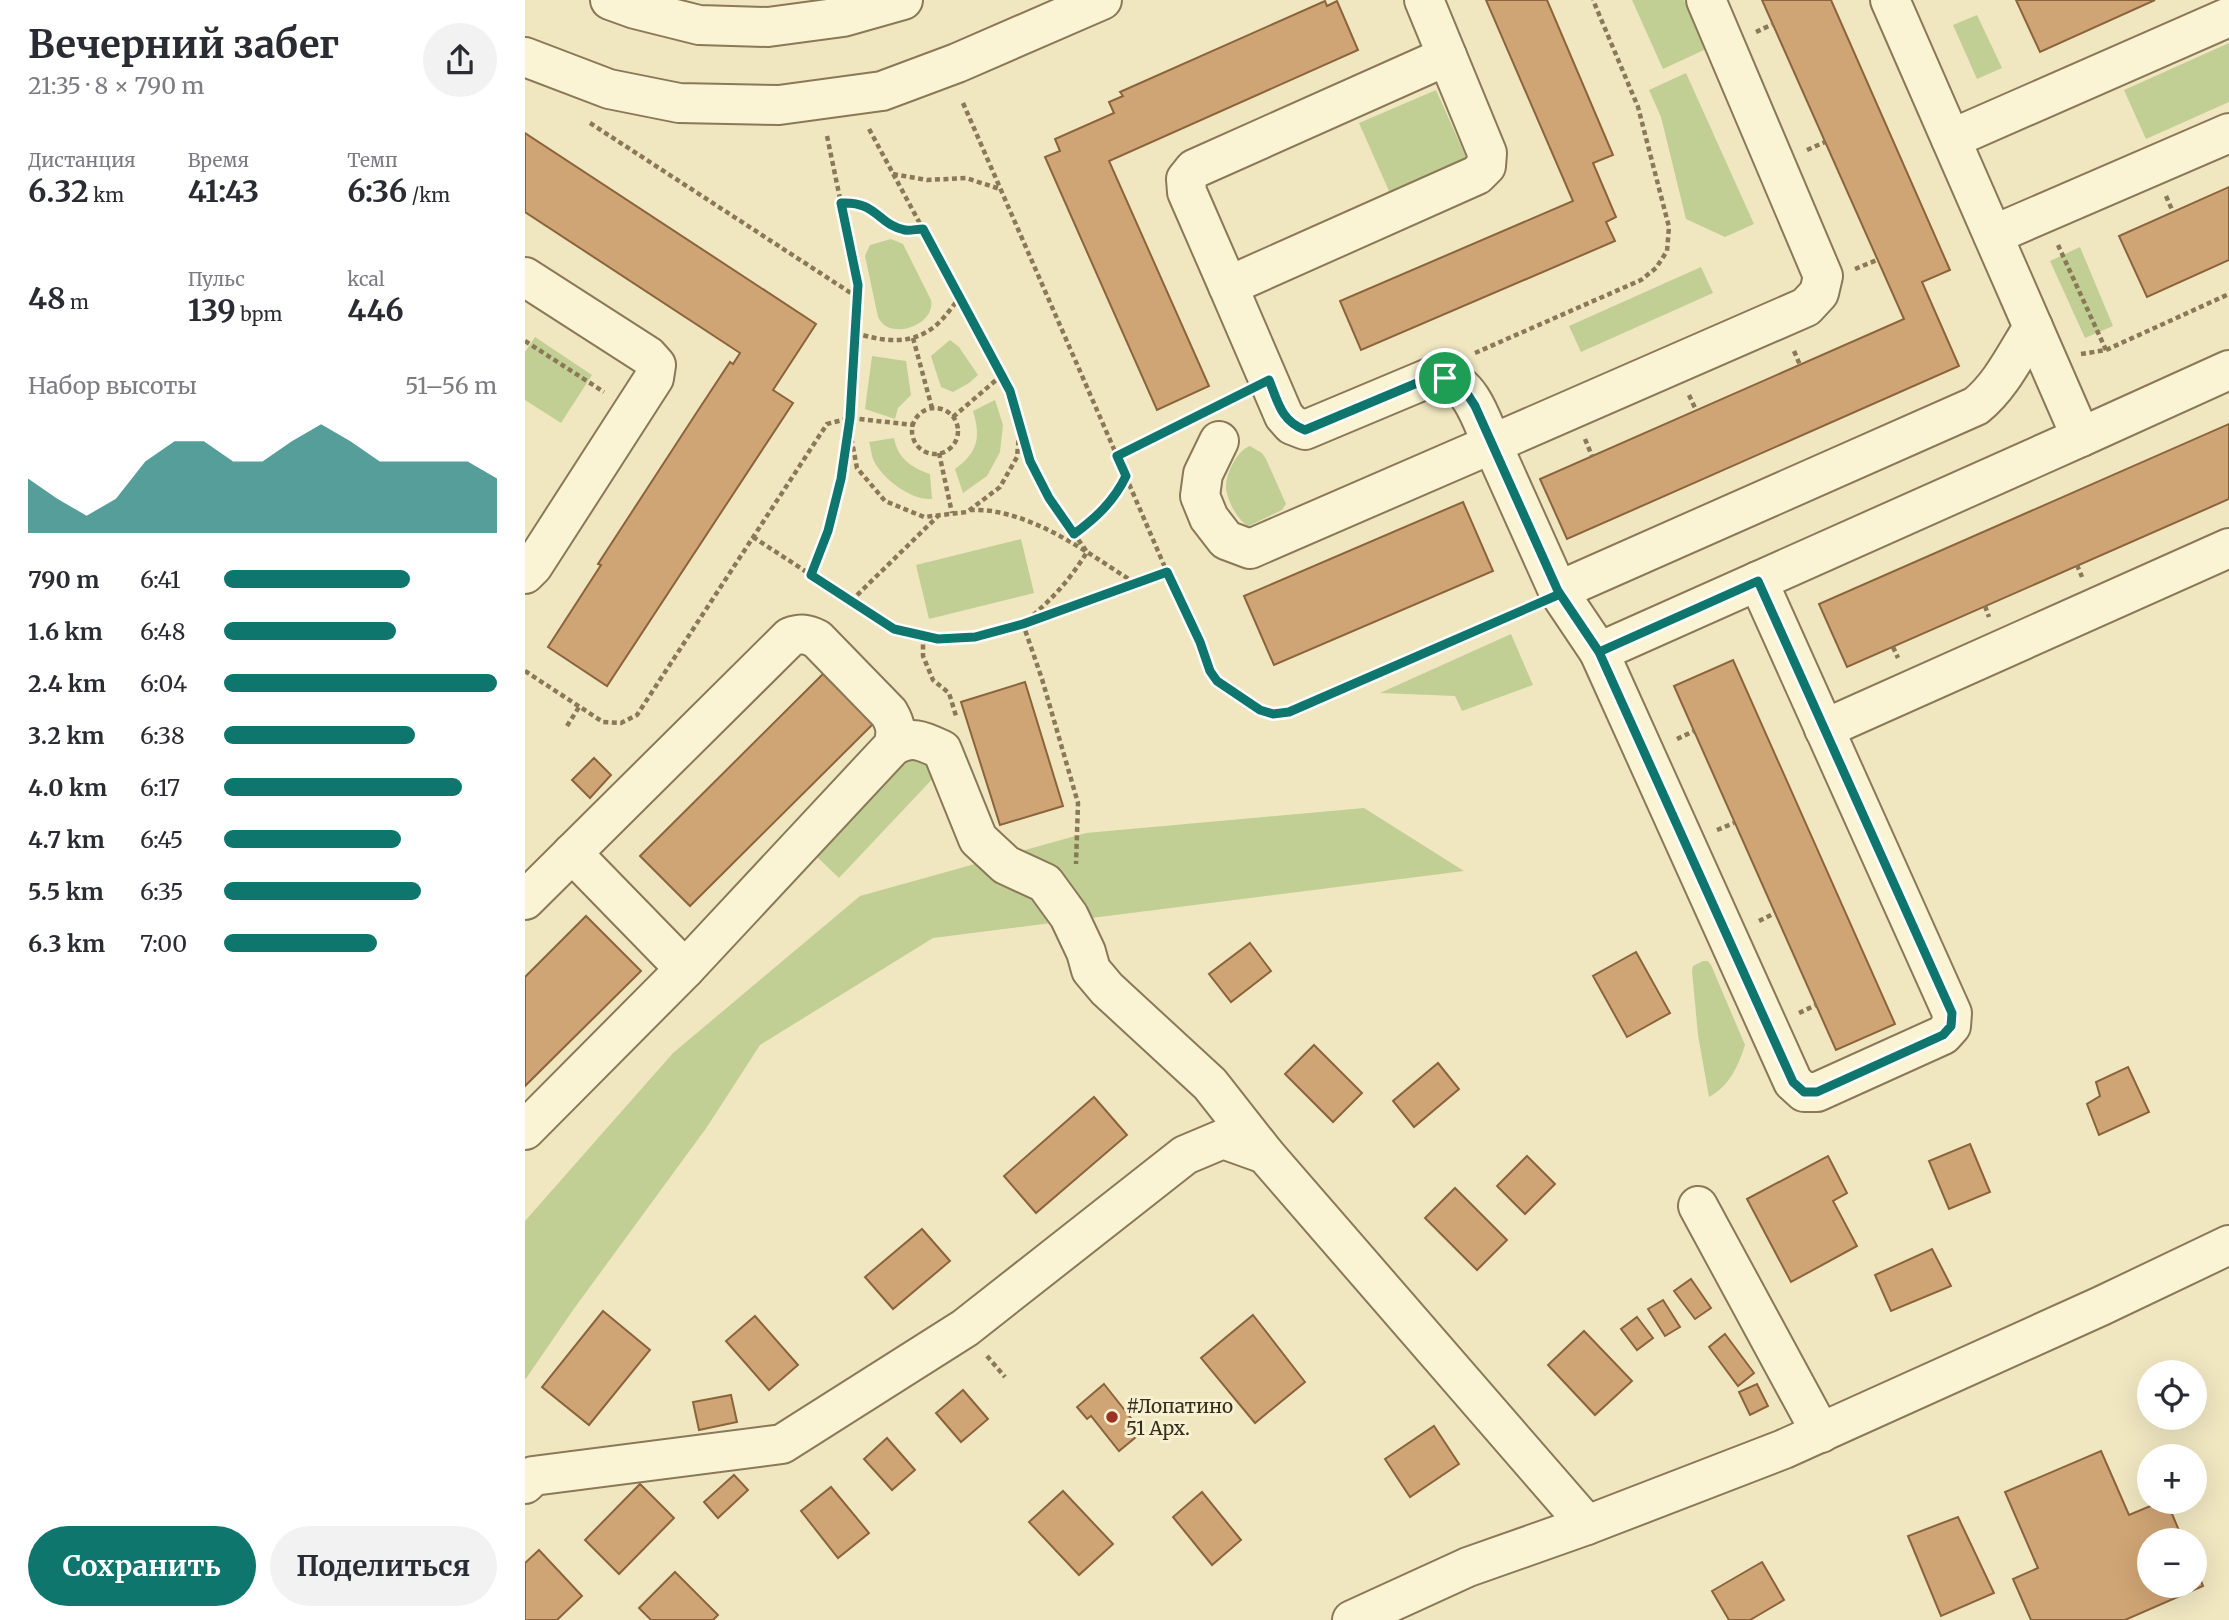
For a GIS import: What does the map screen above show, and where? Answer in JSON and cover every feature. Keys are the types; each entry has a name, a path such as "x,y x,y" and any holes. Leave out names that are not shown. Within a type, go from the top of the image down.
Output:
{"street":[{"path":"610,0 699,25 741,13 768,27 843,17 903,0"},
{"path":"525,57 609,89 679,103 779,105 882,91 957,63 1102,0"},
{"path":"1228,286 1477,175 1486,166 1487,153 1424,0"},
{"path":"1208,423 1200,496 1209,518 1226,540 1250,550 1806,307 1819,293 1823,276 1706,0"},
{"path":"1890,0 2081,437"},
{"path":"1951,139 2229,17"},
{"path":"1447,56 1194,169 1186,179 1187,192 1284,416 1292,425 1305,430 1429,378 1445,378 1464,389 1475,406 1559,592 1599,652 1793,1082 1804,1092 1817,1092 1943,1035 1951,1026 1952,1013 1758,581"},
{"path":"1993,235 2229,133"},
{"path":"525,277 649,356 656,365 654,378 533,566 525,574"},
{"path":"1559,592 1976,406 1997,384 2033,327"},
{"path":"1599,652 2229,370"},
{"path":"1824,729 2229,548"},
{"path":"525,900 790,637 799,634 817,639 889,713 896,724 893,746"},
{"path":"525,1130 685,969 893,746 904,740 921,740 942,750 978,839 1006,865 1045,883 1069,916 1086,952 1091,970 1107,989 1210,1084 1265,1154 1587,1525"},
{"path":"572,853 685,969"},
{"path":"525,1484 533,1476 782,1444 965,1328 1185,1155 1223,1139 1265,1154"},
{"path":"1698,1206 1821,1433"},
{"path":"1352,1620 1468,1567 1587,1525 1784,1449 2101,1307 2229,1245"}],"path":[{"path":"1445,378 1464,358 1641,281 1656,268 1667,251 1669,227 1638,107 1593,0"},
{"path":"963,103 1200,642 1210,671 1217,681 1260,710 1273,714 1289,712 1559,592"},
{"path":"589,122 857,297"},
{"path":"867,127 1010,391 1030,461 1049,498 1087,552"},
{"path":"811,575 828,531 841,479 850,418 858,285 827,136"},
{"path":"892,173 927,180 966,178 1000,189"},
{"path":"841,203 855,202 868,206 893,225 905,230 923,229"},
{"path":"2055,237 2106,350"},
{"path":"1844,273 1877,260"},
{"path":"2073,350 2080,354 2106,350 2229,294"},
{"path":"855,333 885,341 913,338 935,326 960,298"},
{"path":"913,338 932,408"},
{"path":"525,341 633,411"},
{"path":"953,417 1002,375"},
{"path":"1117,456 1208,423 1269,380"},
{"path":"932,408 941,409 953,417 958,429 953,446 932,454 922,450 914,441 913,425 922,412 932,408"},
{"path":"525,671 603,722 621,723 637,715 827,424 850,418 913,425"},
{"path":"969,510 1000,487 1017,457 1020,423"},
{"path":"849,425 857,468 884,501 924,517 969,510 996,511 1072,542 1136,583"},
{"path":"939,453 952,513"},
{"path":"1074,534 1096,518 1118,492 1126,476"},
{"path":"851,601 939,515"},
{"path":"753,537 894,629 938,639 975,637 1023,624 1167,572"},
{"path":"1023,624 1068,582 1087,552"},
{"path":"1023,624 1078,803 1076,868"},
{"path":"567,726 579,707"}],"green space":[{"path":"1632,0 1684,0 1706,49 1663,69"},
{"path":"1977,15 2002,68 1977,79 1953,25"},
{"path":"2229,43 2229,102 2146,139 2124,90"},
{"path":"1686,73 1754,224 1725,237 1686,219 1661,117 1649,90"},
{"path":"1436,90 1470,166 1393,200 1359,123"},
{"path":"891,239 903,244 931,300 931,309 926,317 911,327 901,329 884,324 878,317 865,256 870,245"},
{"path":"2080,247 2113,326 2085,338 2050,261"},
{"path":"1701,267 1713,293 1581,352 1569,326"},
{"path":"535,337 592,375 561,423 525,400 525,352"},
{"path":"950,340 959,347 978,375 953,392 941,387 931,356"},
{"path":"872,356 906,361 911,395 898,408 895,419 865,409"},
{"path":"995,400 1003,425 1000,452 987,476 963,493 955,469 969,457 976,444 977,429 973,411"},
{"path":"894,438 906,461 930,474 932,499 915,496 898,487 877,466 869,442"},
{"path":"1250,446 1262,453 1266,459 1286,504 1282,510 1249,526 1234,510 1226,488 1227,477 1233,464 1241,452"},
{"path":"1021,539 1034,593 929,619 916,565"},
{"path":"1511,634 1533,685 1462,711 1455,696 1380,693"},
{"path":"912,749 938,773 839,878 814,854"},
{"path":"1364,808 1464,871 933,938 760,1045 707,1127 525,1380 525,1221 673,1053 860,896 1086,833"},
{"path":"1708,961 1711,965 1745,1045 1732,1075 1709,1097 1698,1035 1692,971 1693,966"}],"building":[{"path":"1486,0 1547,0 1613,155 1593,163 1616,217 1606,222 1615,241 1361,350 1340,301 1573,201"},
{"path":"1762,0 1831,0 1950,270 1922,282 1959,366 1567,539 1540,479 1904,319"},
{"path":"2016,0 2155,0 2040,52"},
{"path":"1325,1 1327,6 1337,1 1358,50 1109,161 1209,386 1157,410 1045,157 1060,151 1055,139 1114,113 1109,102 1123,96 1120,92"},
{"path":"525,133 816,324 773,390 793,403 607,686 548,647 601,565 598,564 697,412 730,362 733,364 740,353 525,212"},
{"path":"2229,187 2229,260 2147,297 2119,236"},
{"path":"2229,424 2229,499 1847,667 1819,604"},
{"path":"1463,502 1493,571 1274,665 1244,596"},
{"path":"1733,660 1895,1024 1836,1050 1674,686"},
{"path":"823,674 873,724 690,906 640,856"},
{"path":"1025,682 1063,806 1000,825 961,702"},
{"path":"594,758 611,775 590,798 572,780"},
{"path":"586,916 641,971 525,1086 525,977"},
{"path":"1250,943 1271,971 1231,1002 1209,974"},
{"path":"1636,952 1670,1013 1627,1037 1593,976"},
{"path":"1314,1045 1362,1093 1333,1122 1285,1074"},
{"path":"1438,1063 1459,1089 1414,1127 1393,1101"},
{"path":"2128,1067 2149,1112 2099,1135 2087,1104 2100,1096 2096,1082"},
{"path":"1094,1097 1127,1135 1036,1213 1004,1176"},
{"path":"1970,1144 1990,1192 1949,1209 1929,1161"},
{"path":"1527,1156 1555,1184 1525,1214 1497,1186"},
{"path":"1828,1156 1847,1193 1833,1201 1857,1246 1791,1282 1747,1199"},
{"path":"1455,1188 1507,1240 1477,1270 1425,1218"},
{"path":"922,1229 950,1261 893,1309 865,1277"},
{"path":"1932,1249 1951,1286 1891,1311 1875,1275"},
{"path":"1691,1279 1711,1308 1695,1319 1674,1291"},
{"path":"1663,1300 1680,1327 1665,1336 1648,1309"},
{"path":"603,1311 650,1350 589,1425 542,1387"},
{"path":"1253,1315 1305,1382 1255,1423 1201,1358"},
{"path":"755,1316 798,1365 769,1390 726,1341"},
{"path":"1637,1317 1653,1338 1637,1350 1621,1329"},
{"path":"1584,1331 1632,1381 1595,1415 1548,1365"},
{"path":"1725,1334 1754,1373 1738,1386 1709,1347"},
{"name":"#Лопатино 51 Арх.","path":"1104,1384 1142,1432 1119,1451 1091,1416 1087,1419 1077,1407"},
{"path":"1757,1384 1768,1406 1750,1415 1739,1392"},
{"path":"963,1390 988,1419 961,1442 936,1413"},
{"path":"731,1395 737,1422 699,1430 693,1402"},
{"path":"1434,1426 1459,1464 1410,1497 1385,1459"},
{"path":"887,1438 915,1470 892,1490 864,1459"},
{"path":"2101,1451 2129,1515 2137,1512 2137,1514 2172,1514 2178,1528 2137,1528 2137,1598 2175,1598 2125,1620 2031,1620 2013,1579 2038,1568 2005,1492"},
{"path":"734,1475 748,1490 718,1518 704,1502"},
{"path":"640,1484 674,1518 619,1574 585,1540"},
{"path":"831,1487 869,1533 838,1558 801,1511"},
{"path":"1063,1491 1113,1544 1079,1575 1029,1522"},
{"path":"1202,1492 1241,1540 1212,1565 1173,1517"},
{"path":"1958,1517 1994,1593 1941,1616 1908,1536"},
{"path":"539,1550 582,1596 557,1620 525,1620 525,1563"},
{"path":"1762,1562 1784,1600 1750,1620 1729,1620 1712,1591"},
{"path":"675,1572 718,1615 713,1620 651,1620 639,1608"}],"place":[{"name":"#Лопатино 51 Арх.","path":"1112,1417"}],"route":[{"path":"1445,378 1429,378 1305,430 1292,425 1284,416 1269,380 1117,456 1126,476 1118,492 1096,518 1074,534 1049,498 1030,461 1010,391 923,229 905,230 893,225 868,206 855,202 841,203 858,285 850,418 841,479 828,531 811,575 894,629 938,639 975,637 1023,624 1167,572 1200,642 1210,671 1217,681 1260,710 1273,714 1289,712 1560,594 1599,652 1758,581 1952,1013 1951,1026 1943,1035 1817,1092 1804,1092 1793,1082 1599,652 1558,591 1475,406 1464,389 1445,378"}]}
